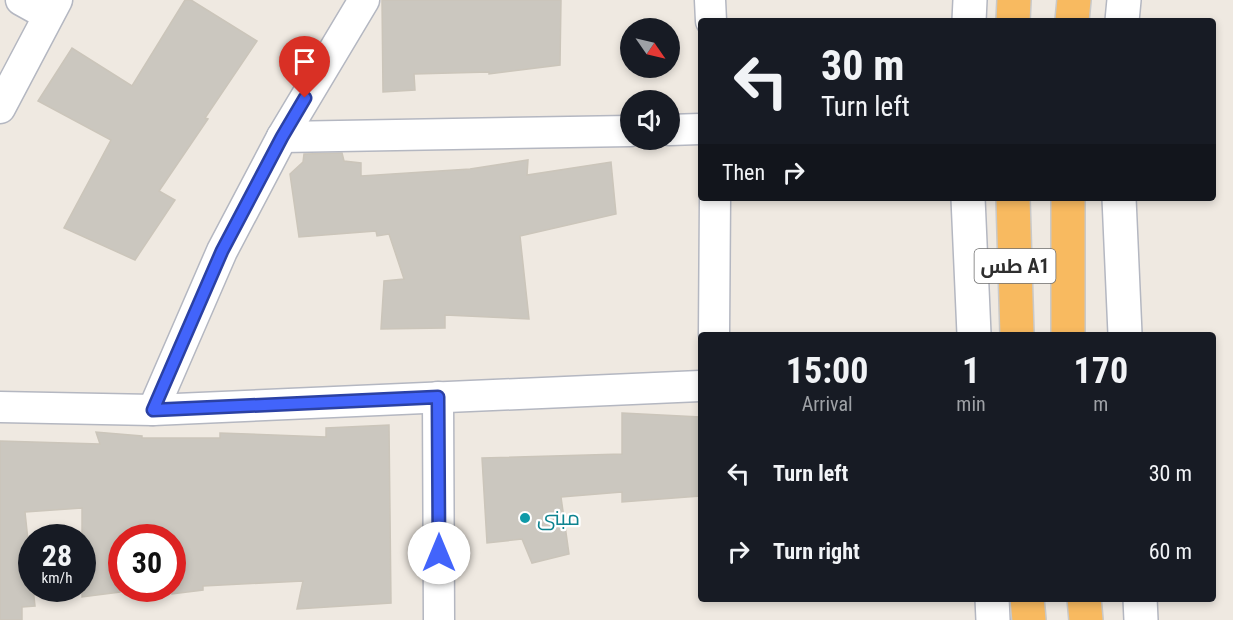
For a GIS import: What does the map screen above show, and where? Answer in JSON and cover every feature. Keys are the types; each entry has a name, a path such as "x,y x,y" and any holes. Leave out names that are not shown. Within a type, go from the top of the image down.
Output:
{"highway":[{"path":"1013,18 1014,0"},
{"path":"1072,18 1074,0"},
{"name":"طس A1","path":"1013,201 1017,332"},
{"path":"1068,201 1068,332"},
{"path":"1028,602 1029,620"},
{"path":"1084,602 1086,620"}],"street":[{"path":"0,108 53,8 21,0"},
{"path":"153,410 222,251 282,137 364,0"},
{"path":"710,0 711,18"},
{"path":"969,18 970,0"},
{"path":"1122,18 1124,0"},
{"path":"680,130 698,129"},
{"path":"282,137 620,131"},
{"path":"714,332 715,201"},
{"path":"968,201 974,332"},
{"path":"1119,201 1125,332"},
{"path":"0,407 153,410 698,386"},
{"path":"438,397 439,620"},
{"path":"992,602 993,620"},
{"path":"1140,602 1141,620"}],"building":[{"path":"185,0 191,0 257,41 159,191 175,200 135,260 64,228 111,140 38,101 72,48 132,86"},
{"path":"382,0 561,0 560,65 489,74 489,72 414,74 415,90 383,92"},
{"path":"342,153 344,161 361,163 361,176 470,169 528,160 527,175 611,162 616,214 520,236 529,319 445,315 445,328 381,329 384,281 404,279 389,234 377,236 376,231 299,237 290,174 303,162 304,154"},
{"path":"622,413 698,417 698,496 622,502 622,492 561,497 569,554 532,563 522,539 487,543 482,458 622,454"},
{"path":"389,425 391,603 297,609 303,581 203,586 203,590 186,592 186,524 108,524 108,594 96,595 96,524 82,524 82,508 25,512 26,524 18,524 18,602 35,602 35,606 22,607 22,620 0,620 0,441 100,444 96,432 142,436 142,438 220,438 220,433 326,437 326,428"}],"place":[{"name":"مبنى","path":"525,518"}],"route":[{"path":"305,98 222,251 153,410 438,397 439,553"}]}
